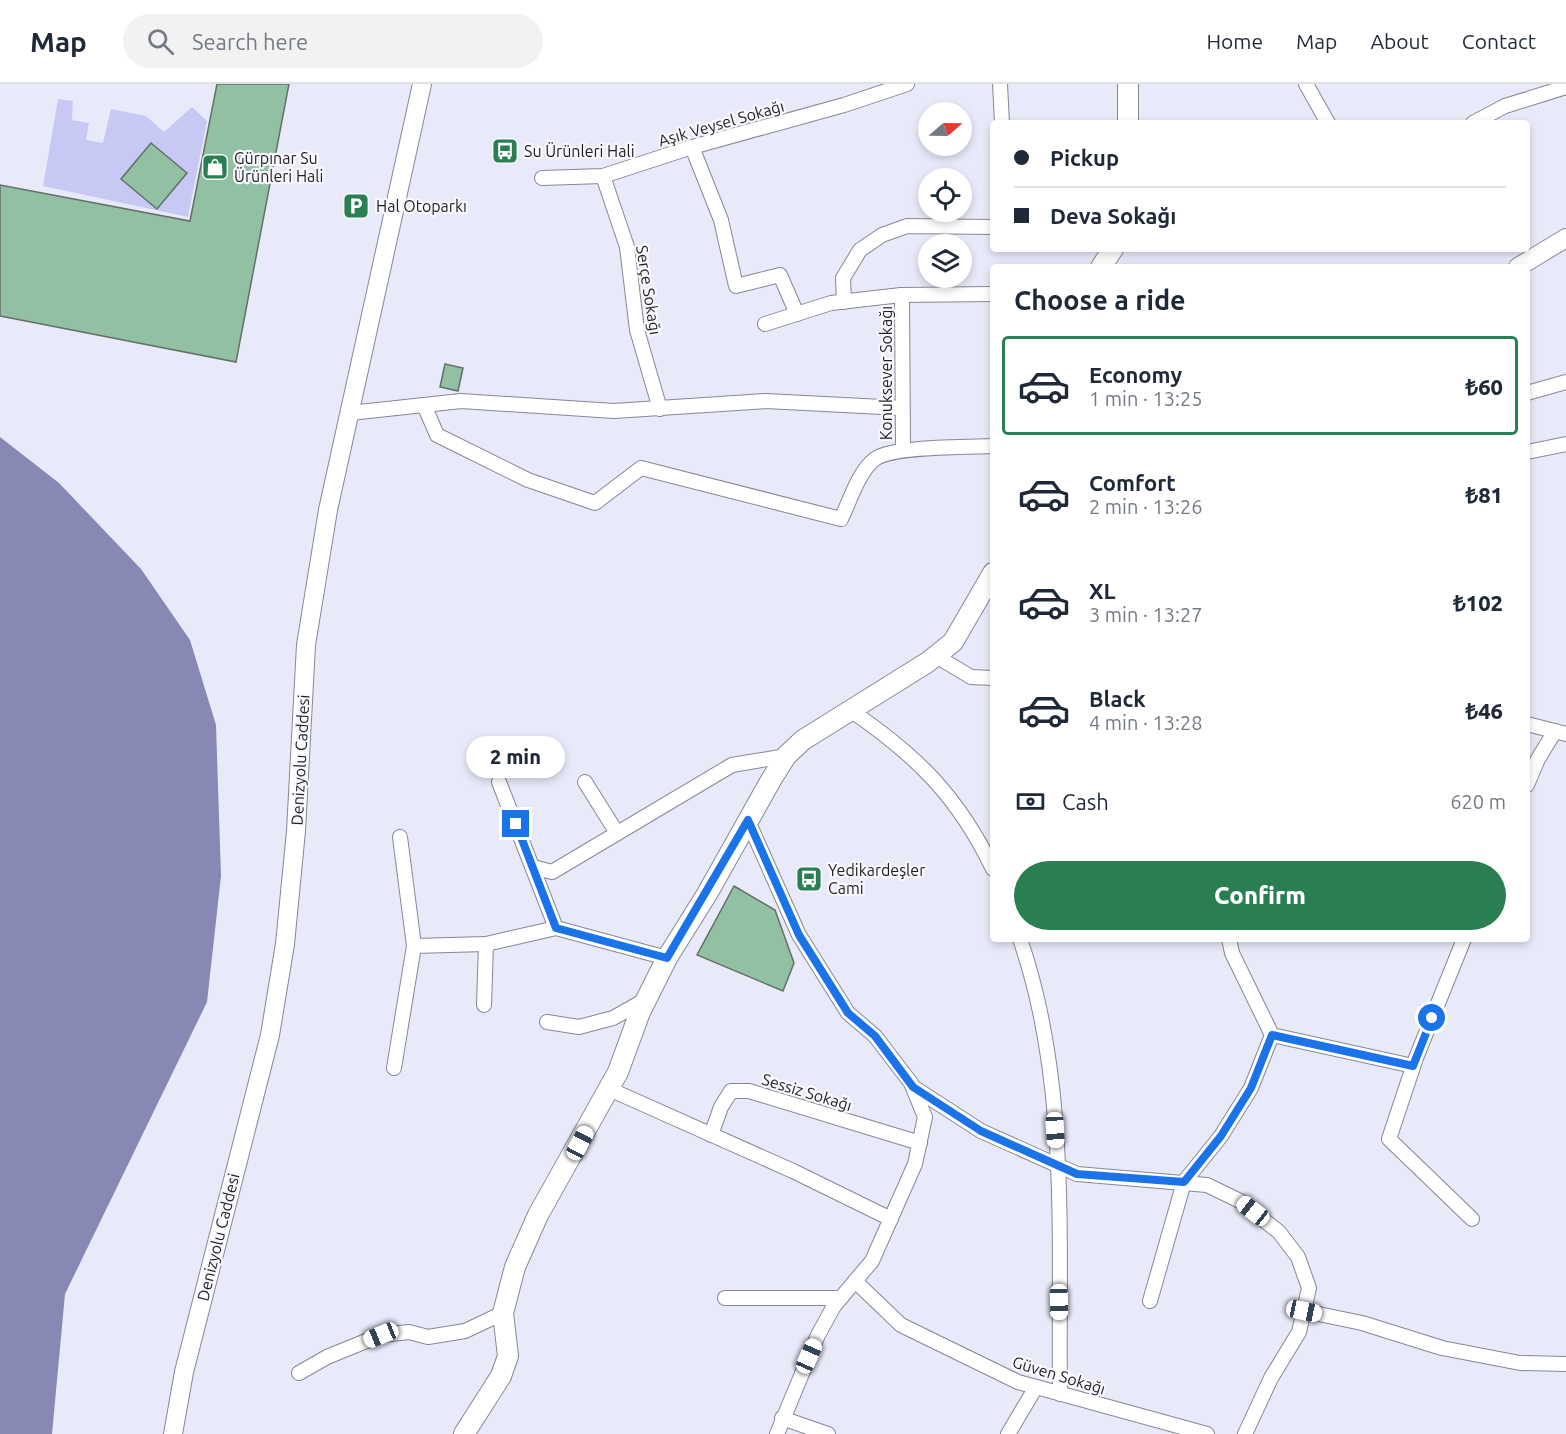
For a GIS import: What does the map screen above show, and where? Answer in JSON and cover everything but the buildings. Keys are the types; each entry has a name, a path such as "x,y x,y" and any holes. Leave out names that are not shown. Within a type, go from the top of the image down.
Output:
{"main road":[{"path":"1128,84 1128,120"},
{"path":"464,1434 501,1376 508,1356 503,1313 515,1267 538,1215 609,1089 667,958 786,756 803,740 936,656 953,642 990,578"}],"street":[{"name":"Denizyolu Caddesi","path":"173,1434 184,1372 270,1035 285,944 296,831 306,645 328,510 422,84"},
{"name":"Aşık Veysel Sokağı","path":"542,178 603,176 692,147 844,105 907,84"},
{"path":"1000,84 1002,120"},
{"path":"1306,84 1326,120"},
{"path":"1479,120 1506,106 1566,87"},
{"path":"692,147 721,220 736,286 780,275 797,314"},
{"name":"Serçe Sokağı","path":"603,176 627,247 637,330 660,410"},
{"path":"844,302 843,278 860,250 882,235 907,226 990,227"},
{"path":"1523,264 1566,238"},
{"path":"765,324 844,302 902,295 990,294"},
{"name":"Konuksever Sokağı","path":"902,295 903,450"},
{"path":"1530,392 1566,382"},
{"path":"350,413 461,401 614,411 660,410 766,401 902,408"},
{"path":"424,405 437,435 528,480 594,502 641,468 841,519 861,477 875,458 903,450 990,446"},
{"path":"1530,451 1566,444"},
{"path":"936,656 971,677 990,678"},
{"path":"850,710 895,740 939,785 974,831 990,862"},
{"path":"1530,725 1560,733 1538,759 1530,778"},
{"path":"533,867 552,872 732,765 786,756"},
{"path":"499,782 556,928"},
{"path":"585,782 617,833"},
{"path":"748,820 805,945 848,1013 875,1036 913,1087 925,1117 915,1164 872,1261 841,1298 818,1335 777,1434"},
{"path":"394,1068 414,946 400,837"},
{"path":"414,946 486,944 556,928 667,958"},
{"path":"1021,942 1036,991 1053,1112 1057,1165 1060,1394"},
{"path":"1150,1301 1184,1182 1221,1136 1251,1088 1272,1035 1232,953 1230,942"},
{"path":"1463,942 1413,1066 1389,1139 1472,1219"},
{"path":"484,1005 486,944"},
{"path":"547,1022 579,1027 613,1018 647,999"},
{"path":"1272,1035 1413,1066"},
{"path":"913,1087 981,1131 1077,1174 1206,1185 1240,1201 1279,1232 1298,1257 1309,1288 1299,1332 1270,1378 1245,1434"},
{"path":"609,1089 891,1219"},
{"name":"Sessiz Sokağı","path":"711,1135 721,1107 731,1091 749,1092 920,1143"},
{"name":"Güven Sokağı","path":"855,1281 901,1325 1018,1382 1207,1434"},
{"path":"725,1298 841,1298"},
{"path":"1304,1311 1362,1323 1442,1348 1520,1363 1566,1364"},
{"path":"299,1373 327,1357 381,1335 409,1332 428,1337 465,1331 503,1313"},
{"path":"1008,1434 1036,1387"},
{"path":"782,1418 828,1434"}],"shaded area":[{"path":"58,99 73,101 72,120 89,123 86,140 103,143 111,109 146,116 164,132 192,107 207,121 188,217 43,186","holes":["151,143 187,173 157,209 121,179"]},
{"path":"0,437 59,483 141,569 190,640 216,725 221,876 207,1002 65,1294 52,1434 0,1434"}],"place":[{"name":"Su Ürünleri Hali","path":"505,151"},
{"name":"Gürpınar Su Ürünleri Hali","path":"215,167"},
{"name":"Hal Otoparkı","path":"356,206"},
{"name":"Yedikardeşler Cami","path":"809,879"}],"route":[{"path":"516,824 556,928 667,958 707,894 748,820 799,935 848,1013 875,1036 913,1087 981,1131 1077,1174 1184,1182 1221,1136 1251,1088 1272,1035 1413,1066 1432,1018"}]}
